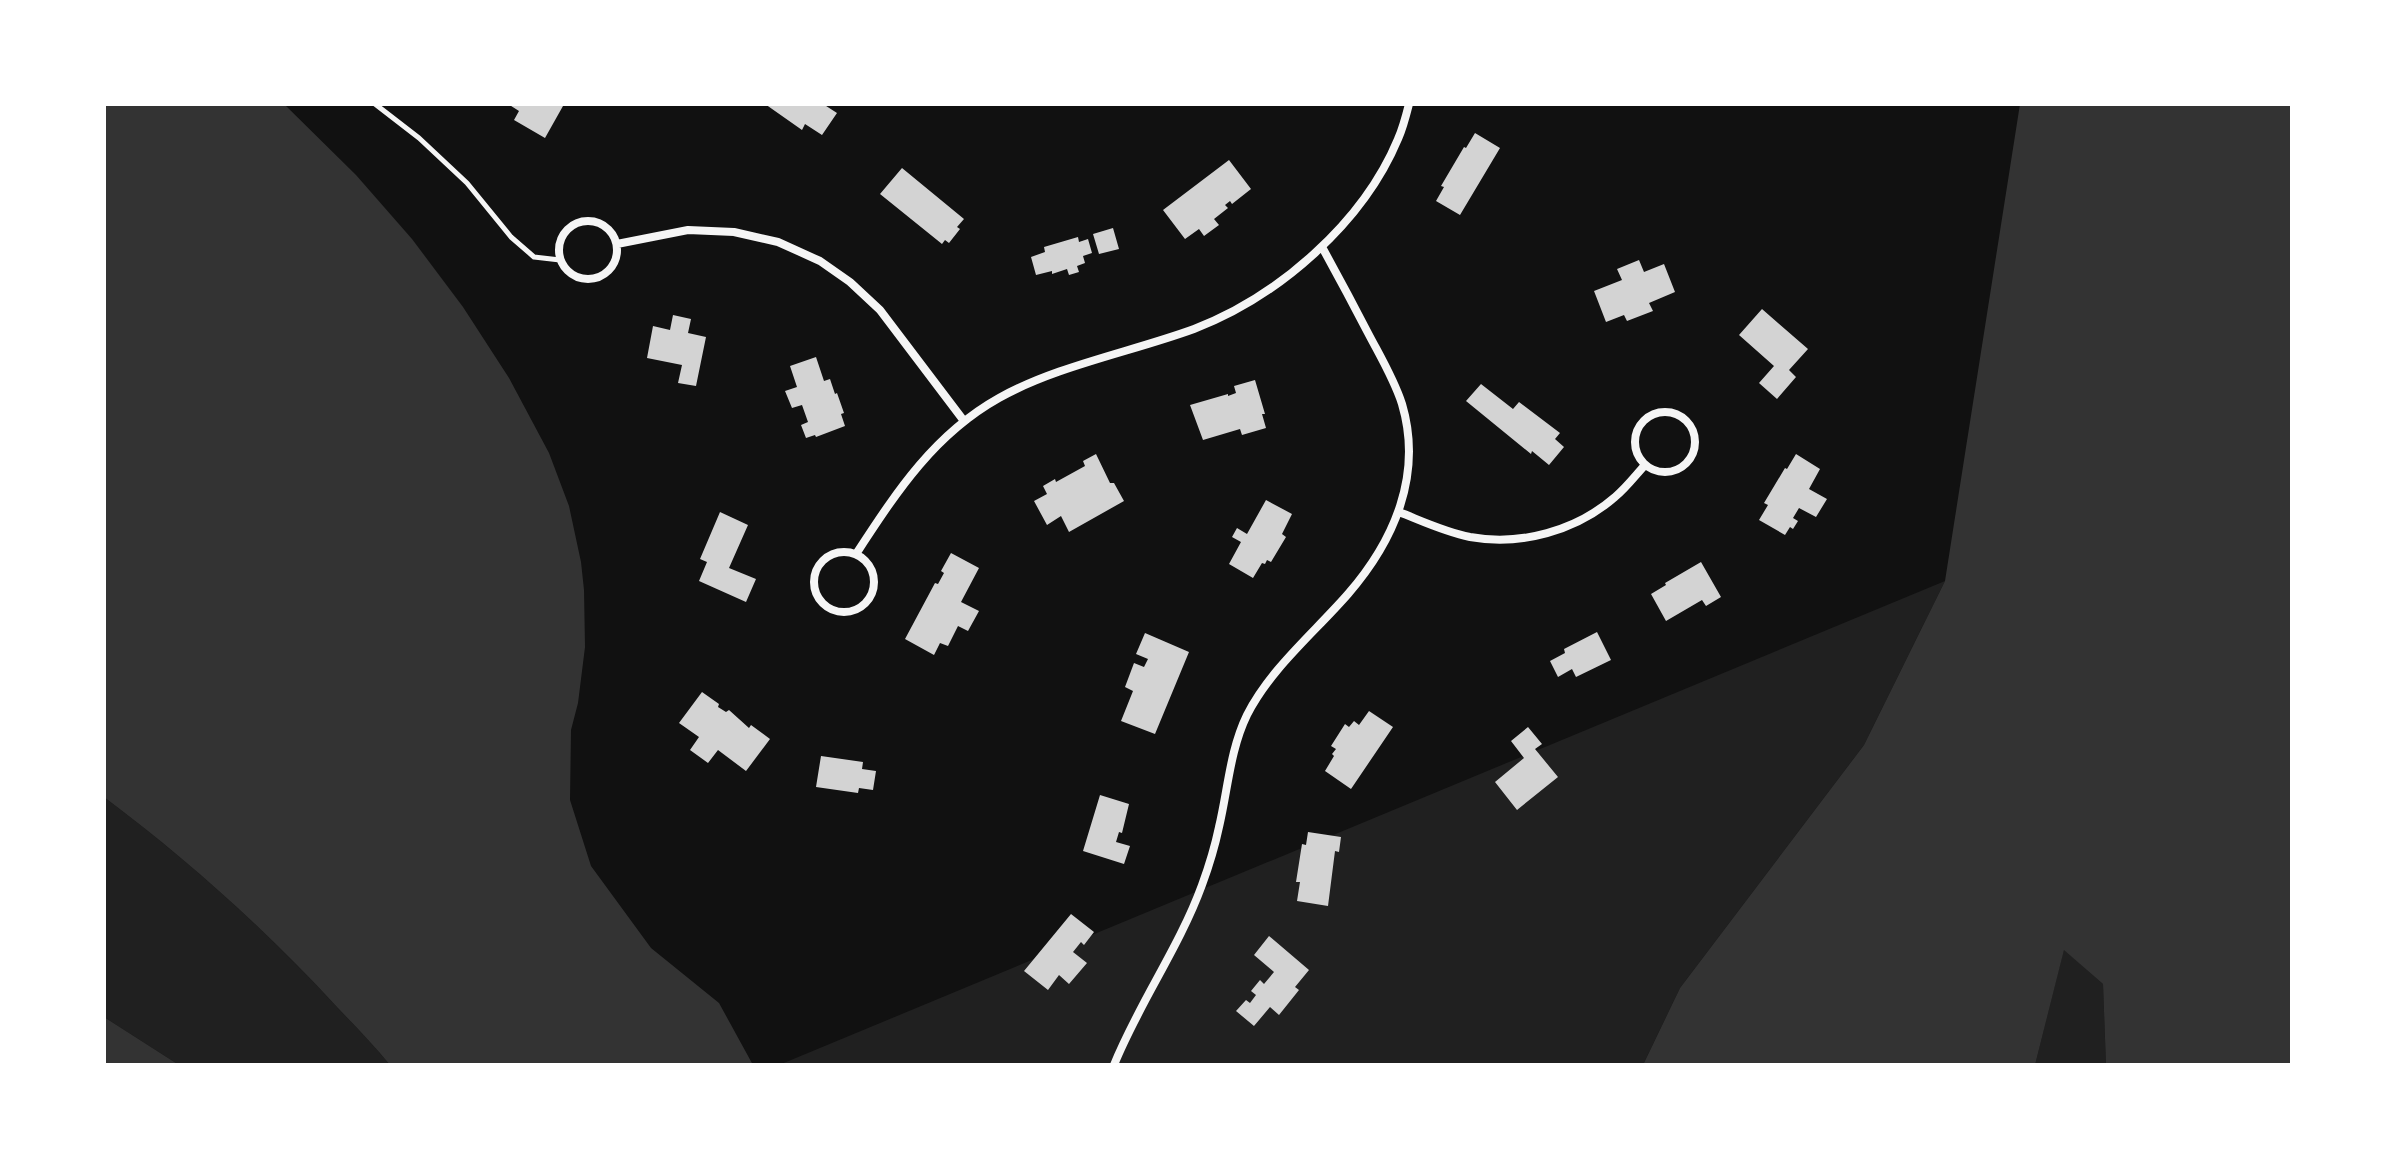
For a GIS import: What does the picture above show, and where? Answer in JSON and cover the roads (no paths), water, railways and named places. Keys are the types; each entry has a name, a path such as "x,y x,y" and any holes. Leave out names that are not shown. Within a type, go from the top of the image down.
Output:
{"street":[{"path":"856,554 893,496 919,463 964,421 998,398 1035,381 1194,329 1225,316 1278,284 1322,247 1367,195 1399,138 1409,104"},
{"path":"581,220 593,220 604,225 617,244 614,264 600,277 577,278 567,271 560,260 558,247 562,235 570,225 581,220"},
{"path":"617,244 688,230 734,232 778,242 820,261 850,282 880,310 964,421"},
{"path":"1114,1065 1202,885 1219,828 1233,754 1247,715 1272,677 1373,564 1388,539 1406,486 1407,429 1402,405 1389,372 1322,247"},
{"path":"1666,412 1678,414 1687,421 1696,442 1687,463 1678,470 1666,473 1645,465 1635,448 1637,429 1644,420 1654,413 1666,412"},
{"path":"1399,512 1468,536 1498,540 1530,538 1562,529 1591,515 1616,496 1645,465"},
{"path":"845,551 856,554 873,570 875,582 872,593 866,603 856,610 844,612 832,609 822,602 816,592 814,580 817,569 824,559 834,553 845,551"}],"lane":[{"path":"375,104 419,138 467,183 511,237 534,257 560,260"}]}
